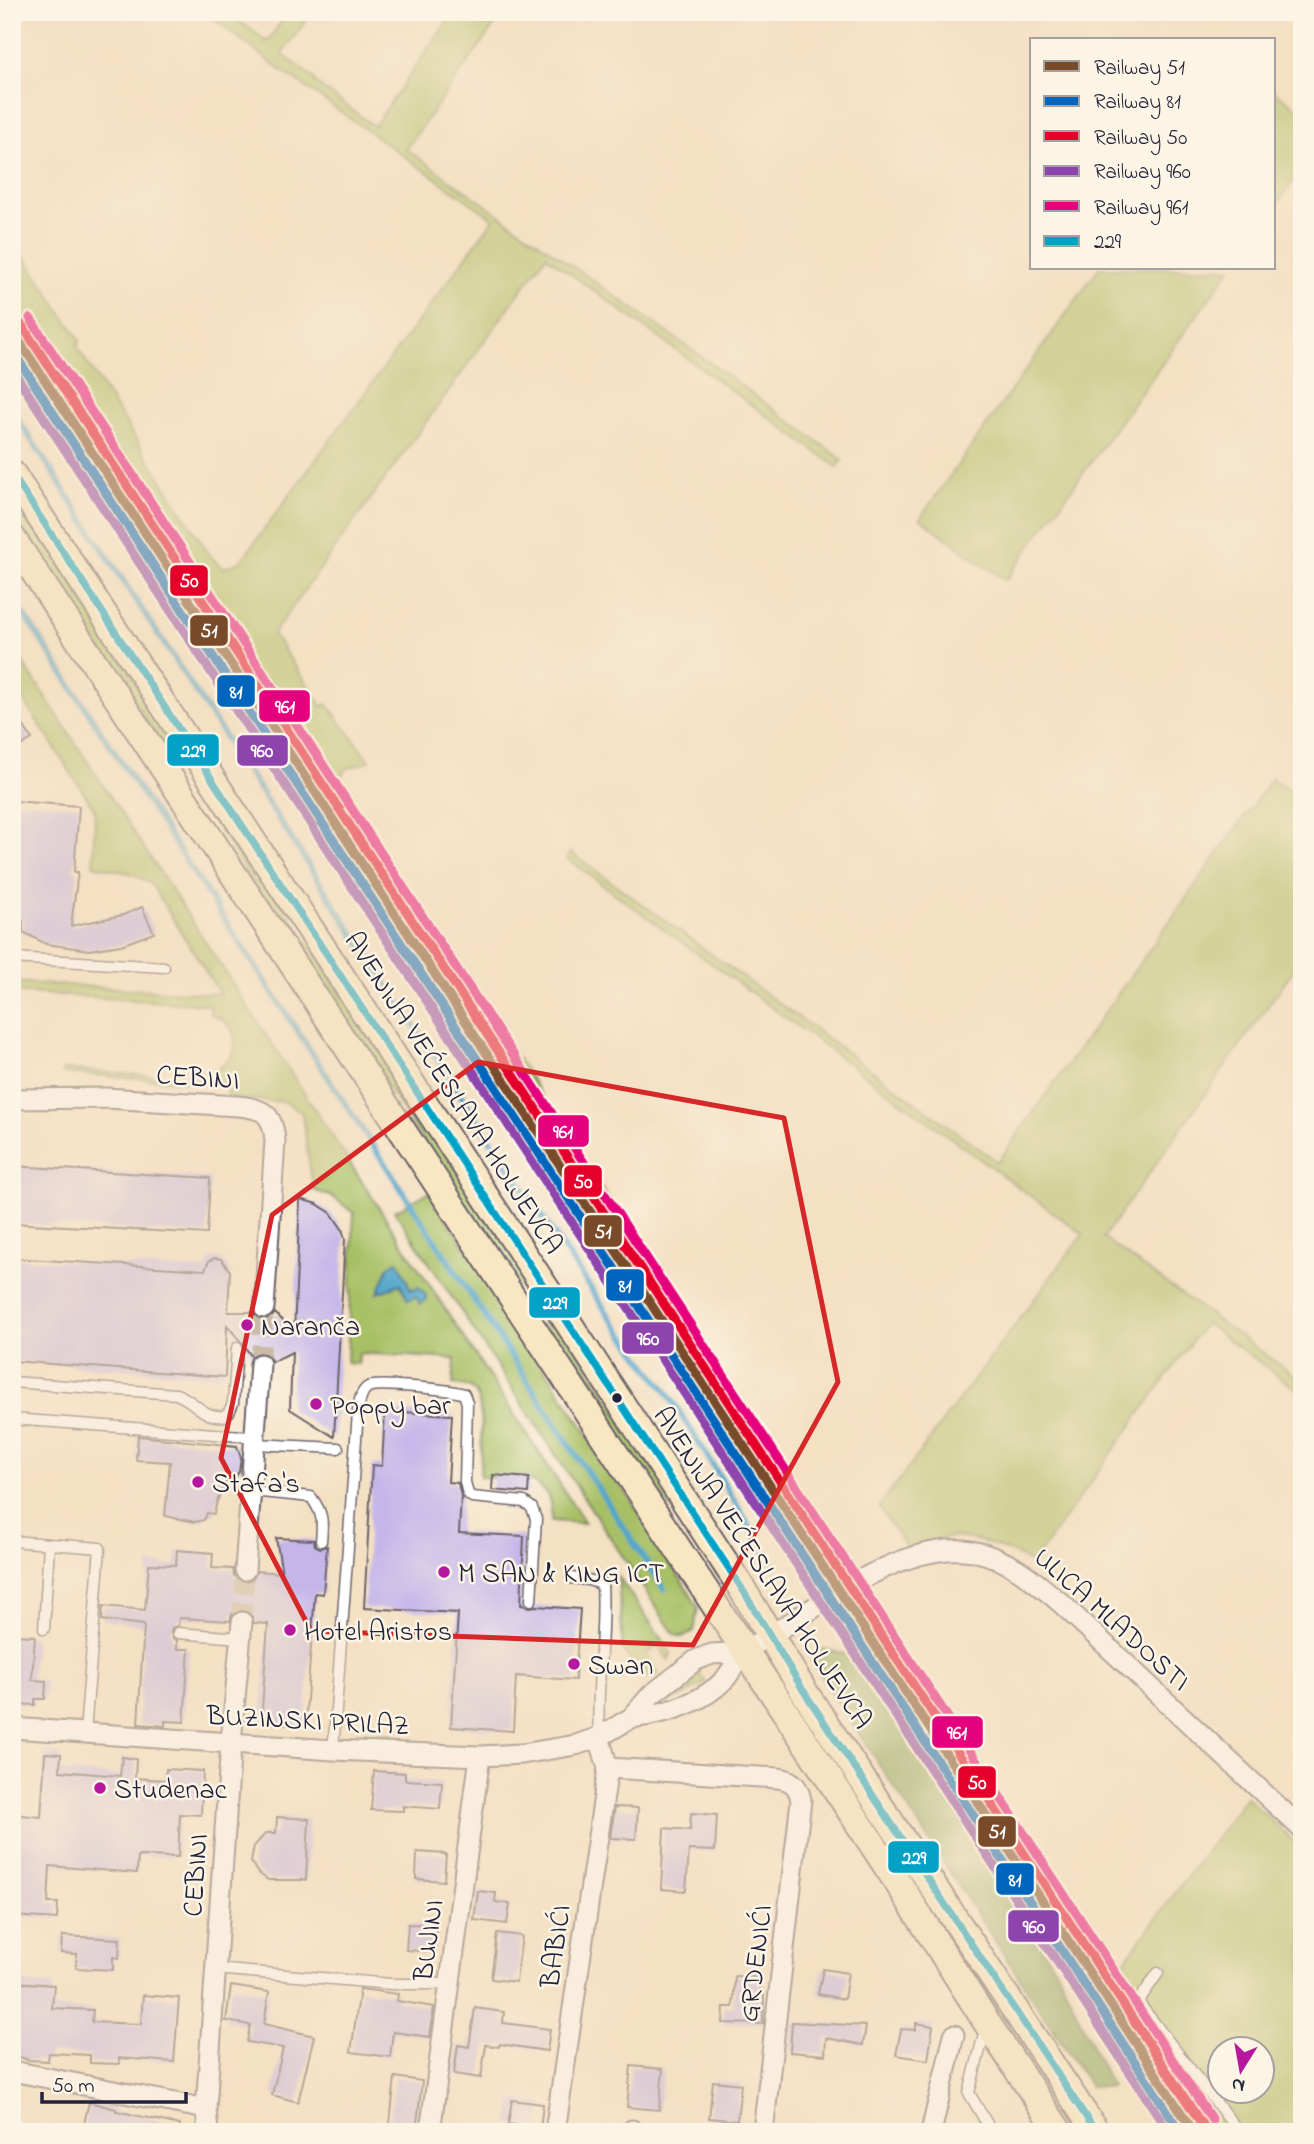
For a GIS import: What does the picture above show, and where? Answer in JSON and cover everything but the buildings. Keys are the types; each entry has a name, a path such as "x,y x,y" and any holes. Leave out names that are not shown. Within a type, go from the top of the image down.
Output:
{"main road":[{"name":"AVENIJA VEĆESLAVA HOLJEVCA","path":"12,474 623,1405 741,1587 803,1690 1096,2132"},
{"path":"12,538 904,1892 1059,2132"}],"street":[{"name":"CEBINI","path":"12,1100 106,1098 225,1105 252,1107 270,1118 274,1126 275,1141 264,1308"},
{"path":"245,1570 260,1364"},
{"name":"ULICA MLADOSTI","path":"744,1652 840,1591 906,1560 932,1552 957,1550 995,1558 1020,1569 1063,1605 1302,1829"},
{"name":"CEBINI","path":"208,2132 206,2109 215,1969 241,1630"},
{"name":"BUZINSKI PRILAZ","path":"631,1718 683,1707 714,1689 729,1674 744,1652"},
{"name":"BUZINSKI PRILAZ","path":"12,1728 333,1750 480,1756 549,1751 599,1737 631,1718 651,1695 696,1660 712,1654 744,1652"},
{"path":"599,1737 608,1768"},
{"name":"BUJINI","path":"430,2132 480,1756"},
{"name":"GRDENIĆI","path":"608,1768 778,1778 789,1780 796,1785 801,1800 763,2132"},
{"name":"BABIĆI","path":"555,2132 608,1768"},
{"path":"931,2132 954,2035"},
{"path":"12,2071 206,2109"}],"lane":[{"path":"12,958 164,967"},
{"path":"12,1382 176,1394 186,1398 208,1415 224,1416 233,1403 237,1348"},
{"path":"333,1750 358,1412 362,1394 367,1388 375,1385 464,1394 467,1402 465,1482 468,1494 472,1497 524,1502 532,1508 536,1520 531,1600"},
{"path":"12,1419 338,1448"},
{"path":"251,1491 311,1497 323,1521 321,1541"},
{"path":"12,1541 100,1548 85,1732"},
{"path":"44,1629 49,1544"},
{"path":"571,1578 603,1584 604,1608 597,1704 599,1737"},
{"path":"178,1633 241,1630"},
{"path":"215,1969 391,1984 449,1984"},
{"path":"1158,1973 1138,2002 1239,2132"},
{"path":"987,2023 969,2093 992,2132"}],"highlighted area":[{"path":"478,1062 784,1118 838,1382 693,1645 311,1631 221,1458 272,1215"}],"green space":[{"path":"205,12 228,12 267,42 288,12 312,12 282,54 315,79 314,82 374,126 454,12 504,12 406,149 695,352 843,460 837,467 546,256 273,634 323,707 327,704 370,761 348,768 341,777 339,792 469,983 763,1438 751,1445 12,318 12,257 19,249 80,340 77,347 211,557 223,568 240,562 494,219 278,68"},
{"path":"1276,92 1302,112 1302,169 1276,205"},
{"path":"1098,270 1230,270 1006,580 920,518"},
{"path":"12,494 731,1585 726,1588 683,1521 637,1467 12,515"},
{"path":"12,646 585,1523 551,1521 551,1505 547,1494 540,1486 530,1481 480,1477 481,1432 478,1398 472,1389 453,1384 455,1359 359,1353 358,1364 347,1363 354,1213 333,1197 313,1190 302,1113 285,1102 227,1098 228,1085 62,1073 63,1069 205,1080 231,1056 235,1039 226,1023 210,1014 210,1005 12,992 12,982 220,994 151,884 133,874 93,865 95,810 12,682"},
{"path":"1272,778 1302,799 1302,958 1103,1238 1302,1381 1302,1393 1205,1323 1032,1564 1003,1549 966,1538 945,1538 907,1548 879,1507 1083,1234 566,858 570,852 998,1162"},
{"path":"429,1192 698,1607 694,1631 682,1637 670,1628 395,1211"},
{"path":"618,1576 671,1653 669,1661 659,1646 646,1654 659,1674 649,1678 632,1664 623,1649"},
{"path":"822,1649 858,1656 1060,1976 1111,2087 1090,2086 812,1662"},
{"path":"697,1669 706,1683 668,1701 667,1695"},
{"path":"1246,1797 1302,1849 1302,2132 1215,2132 1114,1976"}],"water":[{"path":"397,1261 411,1290 418,1287 426,1295 426,1299 420,1304 416,1296 408,1300 400,1284 378,1293 389,1266"}],"waterway":[{"path":"12,410 482,1127 610,1317 666,1391 774,1567"},
{"path":"12,596 664,1589"}],"tunnel":[{"path":"260,1364 264,1308"},
{"path":"242,1622 245,1570"}],"rail line":[{"name":"961","path":"30,318 1212,2120"},
{"name":"50","path":"21,324 1203,2126"},
{"name":"51","path":"12,330 1194,2132"},
{"name":"81","path":"12,350 1181,2132"},
{"name":"960","path":"12,369 1169,2132"}],"transit line":[{"name":"229","path":"12,474 741,1587 803,1690 1096,2132"}],"place":[{"name":"Naranča","path":"247,1325"},
{"name":"Poppy bar","path":"316,1404"},
{"name":"Stafa's","path":"198,1482"},
{"name":"M SAN & KING ICT","path":"444,1572"},
{"name":"Hotel Aristos","path":"290,1630"},
{"name":"Swan","path":"574,1664"},
{"name":"Studenac","path":"100,1788"}]}
